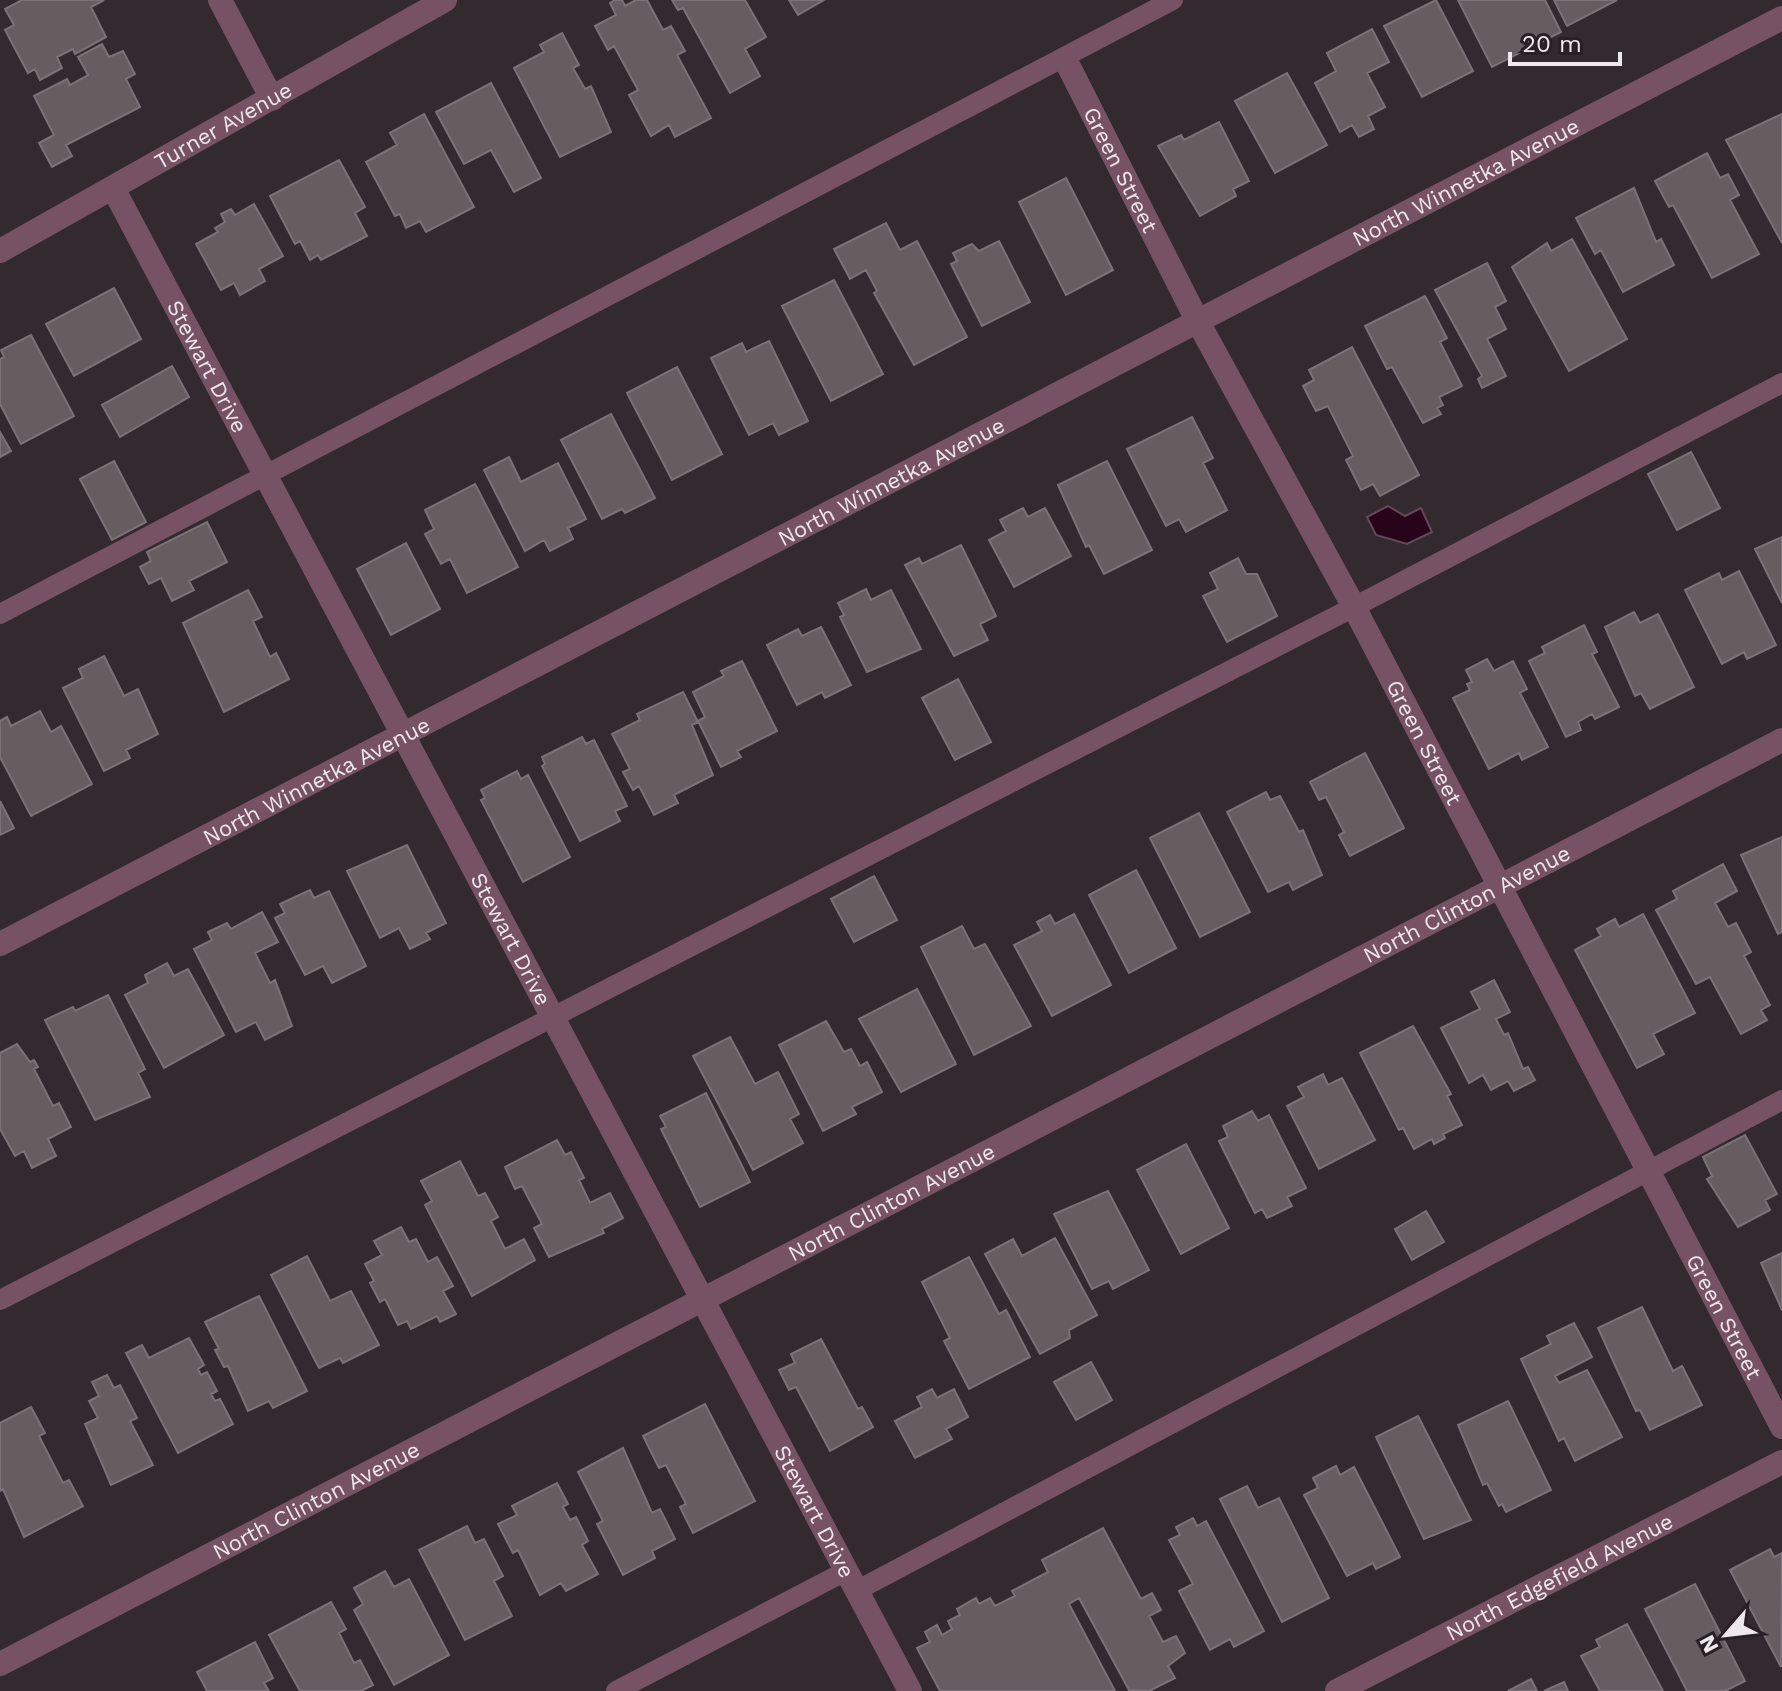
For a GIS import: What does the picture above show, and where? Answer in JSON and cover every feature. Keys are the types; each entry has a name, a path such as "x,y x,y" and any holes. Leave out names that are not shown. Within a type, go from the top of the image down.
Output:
{"street":[{"path":"220,0 272,99"},
{"name":"Turner Avenue","path":"1,247 113,188 445,0"},
{"name":"North Winnetka Avenue","path":"0,944 830,516 1197,320 1782,18"},
{"name":"Green Street","path":"1065,59 1197,320 1501,885 1782,1427"},
{"name":"Stewart Drive","path":"113,188 910,1691"},
{"name":"North Clinton Avenue","path":"0,1664 1782,740"},
{"name":"North Edgefield Avenue","path":"1337,1691 1782,1462"}],"lane":[{"path":"0,614 1173,0"},
{"path":"0,1300 1354,607 1782,383"},
{"path":"616,1691 851,1581 1782,1100"}],"shaded area":[{"path":"1388,506 1405,516 1421,508 1432,532 1407,544 1376,535 1367,517"}],"building":[{"path":"22,0 104,0 91,7 106,37 75,54 73,49 57,57 62,68 40,80 35,69 28,73 5,30 14,25 5,9"},
{"path":"622,0 625,6 636,0 647,0 663,30 671,26 685,51 677,55 711,118 675,137 669,125 651,136 629,95 638,90 614,46 608,50 595,26 616,15 610,3"},
{"path":"672,0 745,0 766,37 745,49 760,76 730,93 683,8 678,10"},
{"path":"789,0 824,0 798,15"},
{"path":"1436,0 1473,71 1422,97 1384,26"},
{"path":"1458,0 1545,0 1561,32 1492,67"},
{"path":"1554,0 1617,0 1567,26"},
{"path":"1372,29 1389,62 1367,73 1385,107 1368,116 1374,129 1359,137 1352,125 1340,132 1315,83 1336,71 1327,53"},
{"path":"562,33 579,65 573,68 585,89 591,86 611,132 560,157 514,68 544,52 540,45"},
{"path":"102,44 109,57 123,51 135,74 126,79 140,107 66,145 72,156 52,167 39,143 54,135 34,96 67,79 70,85 88,75 78,57"},
{"path":"1287,73 1327,145 1275,173 1235,101"},
{"path":"491,83 541,178 514,192 491,150 464,164 436,112"},
{"path":"424,114 474,207 426,232 420,221 406,228 400,214 395,216 366,162 397,145 390,133"},
{"path":"1782,114 1782,243 1726,140"},
{"path":"1219,122 1249,181 1233,189 1236,196 1200,216 1158,146 1181,135 1184,140"},
{"path":"1707,153 1720,178 1728,174 1739,195 1730,200 1759,254 1712,278 1673,205 1669,207 1655,181"},
{"path":"339,160 365,207 355,213 367,236 321,260 318,255 310,260 300,241 295,244 270,196"},
{"path":"1066,178 1113,270 1066,295 1019,202"},
{"path":"1634,188 1656,242 1661,239 1674,265 1623,292 1601,250 1595,254 1576,218"},
{"path":"254,204 283,256 259,269 265,281 240,295 234,283 221,290 196,244 218,232 215,228 225,222 221,214 231,209 235,215"},
{"path":"886,223 900,250 917,241 967,337 914,365 874,293 877,291 866,270 850,279 834,249"},
{"path":"1572,239 1627,339 1569,371 1512,267 1547,243 1551,251"},
{"path":"999,241 1030,302 982,326 951,264 957,261 953,253 972,244 979,251"},
{"path":"1487,263 1506,301 1495,307 1506,329 1487,339 1506,376 1482,388 1478,379 1482,376 1435,290"},
{"path":"834,280 883,374 831,401 782,306"},
{"path":"114,288 141,339 74,376 46,324"},
{"path":"1425,296 1447,338 1440,342 1462,386 1439,397 1443,405 1437,408 1441,414 1423,423 1392,367 1387,369 1365,326"},
{"path":"31,335 74,416 21,444 0,404 0,359 4,357 1,350"},
{"path":"769,341 808,421 779,435 773,423 749,435 711,358 742,343 746,352"},
{"path":"1352,347 1419,475 1380,496 1373,484 1361,490 1346,460 1353,456 1328,406 1316,411 1303,386 1314,380 1309,370"},
{"path":"172,366 189,397 120,437 102,405"},
{"path":"677,367 722,454 672,480 627,393"},
{"path":"611,414 655,498 625,513 622,509 602,519 561,440"},
{"path":"1192,417 1213,458 1203,463 1227,510 1186,532 1179,519 1166,526 1127,449"},
{"path":"0,432 11,451 0,457"},
{"path":"1691,452 1720,508 1677,530 1648,474"},
{"path":"509,457 521,482 558,463 586,519 568,528 573,539 550,551 544,540 525,551 484,470"},
{"path":"114,461 146,522 112,540 80,479"},
{"path":"1107,461 1152,550 1104,574 1089,545 1086,547 1058,485"},
{"path":"475,484 518,567 467,593 450,559 441,564 425,534 434,529 425,510"},
{"path":"1023,508 1028,517 1045,508 1071,556 1014,587 989,540 1006,531 1000,520"},
{"path":"207,522 227,562 189,581 194,590 172,601 161,578 149,584 140,567 151,561 147,552"},
{"path":"1782,537 1782,603 1755,549"},
{"path":"406,543 440,609 391,635 357,569"},
{"path":"961,545 996,616 980,624 988,640 954,656 905,565 919,558 922,564"},
{"path":"1238,558 1246,574 1257,574 1277,616 1227,642 1203,596 1218,589 1210,573"},
{"path":"1739,571 1776,645 1747,659 1744,652 1722,664 1685,590 1719,573 1722,580"},
{"path":"866,589 871,600 891,590 921,649 867,672 840,617 844,615 838,603"},
{"path":"248,590 262,617 253,621 270,657 276,653 289,679 224,712 183,623"},
{"path":"1634,612 1640,623 1658,614 1694,687 1650,709 1641,693 1635,696 1605,627"},
{"path":"1584,625 1597,652 1592,654 1619,707 1595,719 1592,714 1578,722 1581,730 1566,737 1529,661 1545,653 1542,647"},
{"path":"821,627 851,685 825,698 822,692 797,705 767,645 798,629 802,636"},
{"path":"104,656 124,696 138,689 158,734 126,750 130,758 104,771 63,688 83,678 79,669"},
{"path":"1487,659 1494,671 1513,661 1527,689 1520,693 1548,747 1522,760 1519,753 1489,769 1453,698 1470,690 1467,684 1472,682 1466,670"},
{"path":"742,661 777,731 737,751 741,757 721,767 698,721 705,717 693,692 724,676 721,671"},
{"path":"958,679 991,742 955,760 922,698"},
{"path":"683,692 698,722 692,725 713,775 674,795 678,803 654,815 639,786 633,790 623,772 630,769 612,734 640,720 637,714"},
{"path":"40,711 51,732 61,726 92,784 31,816 0,757 0,721 7,717 11,726"},
{"path":"582,737 586,744 594,740 627,806 615,811 620,821 580,841 542,766 545,764 542,757"},
{"path":"1365,753 1404,828 1350,856 1339,835 1344,832 1326,797 1319,800 1310,782"},
{"path":"517,771 521,779 528,775 570,857 523,882 481,800 485,798 481,790"},
{"path":"1266,792 1270,800 1280,796 1299,832 1303,830 1322,875 1293,890 1289,882 1268,892 1227,812"},
{"path":"0,801 14,828 0,835"},
{"path":"1199,813 1250,912 1200,937 1150,838"},
{"path":"1782,837 1782,932 1778,934 1741,855"},
{"path":"407,845 446,923 426,933 430,939 410,949 399,928 380,938 347,871"},
{"path":"1723,864 1737,891 1715,903 1728,927 1736,923 1751,952 1744,956 1770,1005 1761,1010 1767,1020 1741,1034 1710,977 1696,984 1656,910 1677,899 1673,891"},
{"path":"1136,870 1176,948 1129,973 1089,895"},
{"path":"874,876 897,920 854,942 831,899"},
{"path":"310,890 314,898 329,891 366,966 332,983 323,966 305,975 275,918 285,913 280,904"},
{"path":"262,912 278,942 255,953 270,983 275,980 292,1026 265,1040 256,1022 236,1032 194,949 212,940 208,932 227,923 231,929"},
{"path":"1074,914 1111,985 1052,1016 1014,945 1042,931 1037,922 1050,915 1055,924"},
{"path":"1643,914 1695,1013 1653,1034 1664,1054 1637,1068 1575,950 1601,936 1597,929 1615,919 1619,927"},
{"path":"962,926 974,949 985,944 1031,1026 974,1055 921,947"},
{"path":"167,963 174,976 188,969 224,1035 164,1068 125,995 148,983 145,975"},
{"path":"1494,980 1510,1012 1496,1019 1504,1035 1508,1033 1523,1069 1528,1067 1535,1080 1514,1091 1508,1081 1491,1090 1483,1075 1469,1083 1441,1028 1480,1009 1471,992"},
{"path":"917,989 956,1064 901,1092 859,1019"},
{"path":"108,995 145,1069 138,1073 150,1097 95,1120 45,1020 73,1007 75,1011"},
{"path":"826,1021 844,1052 851,1049 860,1066 867,1062 882,1092 852,1107 856,1114 823,1131 779,1045"},
{"path":"1413,1026 1451,1094 1447,1096 1462,1125 1443,1134 1445,1138 1434,1144 1432,1139 1414,1149 1403,1128 1399,1130 1360,1053"},
{"path":"730,1037 755,1084 778,1072 799,1114 790,1119 803,1143 753,1170 693,1056"},
{"path":"17,1044 30,1062 34,1060 38,1067 34,1069 53,1106 59,1103 71,1127 48,1139 56,1156 32,1168 24,1151 15,1156 0,1129 0,1053"},
{"path":"1323,1074 1328,1085 1342,1078 1375,1140 1319,1169 1287,1106 1304,1097 1298,1087"},
{"path":"706,1093 750,1182 700,1207 661,1129 666,1127 660,1116"},
{"path":"1252,1111 1258,1121 1269,1115 1306,1188 1287,1197 1292,1206 1267,1218 1262,1209 1255,1213 1219,1141 1228,1137 1223,1126"},
{"path":"1745,1135 1777,1194 1765,1200 1770,1210 1738,1227 1707,1179 1712,1176 1703,1157"},
{"path":"557,1140 565,1155 571,1152 584,1178 579,1180 590,1203 610,1193 623,1218 602,1229 604,1233 549,1257 534,1228 542,1224 522,1186 515,1189 505,1167"},
{"path":"1186,1144 1229,1228 1181,1254 1137,1170"},
{"path":"460,1161 478,1196 485,1193 498,1217 491,1221 505,1249 524,1239 535,1260 472,1296 425,1205 432,1201 421,1181"},
{"path":"1108,1191 1149,1270 1113,1289 1109,1281 1092,1289 1054,1214"},
{"path":"1426,1211 1444,1242 1412,1260 1395,1229"},
{"path":"401,1227 409,1242 416,1239 428,1262 437,1257 453,1286 443,1291 456,1314 440,1322 437,1316 411,1329 407,1321 398,1325 385,1299 380,1302 365,1264 382,1255 374,1241"},
{"path":"1055,1238 1097,1315 1069,1330 1070,1338 1040,1354 985,1254 1013,1239 1022,1256"},
{"path":"1782,1253 1782,1310 1761,1263"},
{"path":"307,1256 330,1301 351,1291 379,1345 343,1363 340,1358 319,1368 271,1275"},
{"path":"969,1257 999,1314 1006,1310 1030,1357 969,1389 944,1341 950,1338 922,1282"},
{"path":"259,1296 307,1391 273,1408 269,1401 248,1411 228,1366 224,1367 215,1350 219,1349 205,1322"},
{"path":"1642,1307 1673,1371 1682,1366 1702,1405 1650,1430 1640,1410 1636,1411 1598,1328"},
{"path":"1574,1323 1592,1357 1555,1376 1559,1383 1587,1370 1622,1437 1575,1461 1564,1438 1559,1441 1521,1359 1551,1344 1547,1336"},
{"path":"189,1338 204,1365 198,1369 201,1375 207,1372 217,1391 211,1394 215,1401 220,1399 233,1424 178,1453 126,1353 142,1345 149,1358"},
{"path":"821,1339 858,1409 862,1407 873,1427 830,1451 796,1387 789,1390 779,1370 795,1363 791,1354"},
{"path":"1091,1362 1112,1400 1076,1420 1054,1382"},
{"path":"107,1375 114,1388 120,1385 137,1418 130,1421 153,1465 111,1485 85,1424 98,1418 89,1401 99,1396 92,1382"},
{"path":"932,1389 937,1398 954,1389 968,1417 946,1429 952,1439 915,1458 895,1421 922,1407 917,1397"},
{"path":"1508,1401 1551,1490 1506,1512 1502,1504 1499,1506 1487,1483 1483,1485 1458,1425"},
{"path":"705,1404 755,1501 693,1533 680,1507 686,1504 666,1465 659,1468 643,1436"},
{"path":"31,1407 45,1433 39,1436 63,1483 69,1480 83,1506 24,1537 3,1489 0,1491 0,1423"},
{"path":"1418,1416 1471,1520 1424,1539 1376,1437"},
{"path":"623,1448 652,1513 660,1509 675,1539 652,1551 655,1558 623,1575 597,1524 603,1521 578,1472"},
{"path":"1336,1466 1340,1475 1354,1467 1400,1557 1376,1569 1373,1563 1347,1576 1304,1495 1318,1488 1313,1478"},
{"path":"557,1483 568,1504 563,1507 570,1520 576,1517 588,1541 582,1545 598,1574 566,1591 561,1583 540,1595 518,1550 513,1553 498,1524 517,1515 512,1506"},
{"path":"1247,1486 1258,1508 1279,1498 1329,1598 1282,1622 1220,1499"},
{"path":"1193,1518 1197,1526 1206,1521 1264,1631 1234,1647 1230,1639 1210,1650 1179,1591 1193,1584 1169,1540 1180,1535 1176,1527"},
{"path":"467,1526 475,1543 484,1539 503,1576 494,1581 512,1616 465,1640 419,1550"},
{"path":"1103,1528 1141,1599 1152,1593 1161,1610 1149,1616 1163,1642 1176,1636 1185,1653 1168,1666 1175,1678 1149,1691 1129,1690 1079,1598 1069,1604 1115,1691 940,1691 917,1648 930,1642 925,1632 937,1625 942,1635 952,1629 948,1621 960,1615 957,1609 976,1598 979,1604 990,1598 995,1606 1015,1596 1012,1591 1048,1572 1042,1560"},
{"path":"1770,1549 1774,1557 1782,1553 1781,1667 1730,1570"},
{"path":"385,1571 394,1587 409,1579 449,1655 394,1685 354,1610 363,1604 354,1588"},
{"path":"1695,1584 1745,1681 1725,1691 1687,1691 1645,1609"},
{"path":"331,1602 346,1629 339,1633 354,1663 360,1660 373,1685 361,1691 300,1691 269,1635"},
{"path":"1627,1624 1663,1691 1600,1691 1581,1656 1600,1647 1596,1640"},
{"path":"255,1642 273,1678 264,1683 269,1691 207,1691 197,1672"},
{"path":"1531,1679 1537,1691 1508,1691"},
{"path":"1564,1682 1568,1691 1544,1691"}]}
